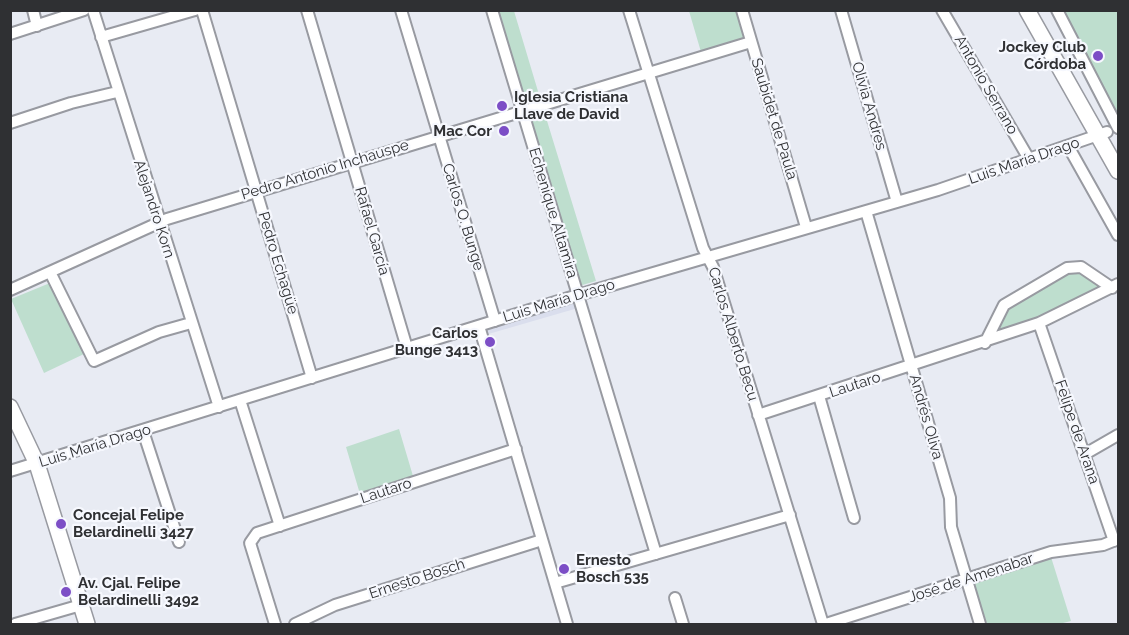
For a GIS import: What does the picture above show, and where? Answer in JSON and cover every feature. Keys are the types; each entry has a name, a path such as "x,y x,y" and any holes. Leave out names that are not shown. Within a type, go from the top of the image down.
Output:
{"main road":[{"path":"1027,10 1108,132 1119,171"},
{"path":"1038,10 1119,151"},
{"path":"10,407 37,464 87,624"}],"street":[{"path":"33,10 37,26"},
{"path":"10,34 84,10"},
{"name":"Alejandro Korn","path":"93,10 158,222 219,407"},
{"path":"101,37 195,10"},
{"name":"Pedro Echagüe","path":"202,10 312,378"},
{"name":"Rafael García","path":"307,10 407,348"},
{"name":"Carlos O. Bunge","path":"401,10 495,321"},
{"name":"Echenique Altamira","path":"492,10 656,554"},
{"name":"Carlos Alberto Becu","path":"629,10 825,624"},
{"name":"Saubidet de Paula","path":"742,10 806,227"},
{"name":"Olivia Andres","path":"841,10 897,202"},
{"name":"Antonio Serrano","path":"942,10 1029,159"},
{"path":"1057,10 1108,132"},
{"name":"Pedro Antonio Inchauspe","path":"10,290 158,222 352,161 751,42"},
{"path":"10,123 71,103 117,92"},
{"name":"Luis María Drago","path":"10,471 707,255 897,202 1108,132"},
{"path":"1068,146 1119,235"},
{"name":"Andrés Oliva","path":"866,211 950,498 951,527 980,624"},
{"name":"Lautaro","path":"985,342 1004,305 1067,268 1081,267 1115,286"},
{"path":"50,272 94,361 159,332 191,323"},
{"name":"Lautaro","path":"758,415 911,367 1039,323 1115,286"},
{"name":"Felipe de Arana","path":"1039,323 1116,540"},
{"path":"479,326 567,624"},
{"path":"819,396 854,518"},
{"path":"240,400 280,526"},
{"path":"143,431 179,542"},
{"path":"1085,454 1119,435"},
{"name":"Lautaro","path":"275,624 250,543 257,533 516,449"},
{"path":"555,583 790,515"},
{"name":"Ernesto Bosch","path":"295,624 335,605 542,540"},
{"name":"José de Amenabar","path":"825,624 1051,552 1116,540"},
{"path":"675,598 683,624"},
{"path":"15,624 81,605"}],"shaded area":[{"path":"574,299 578,308 485,335 483,327"}],"green space":[{"path":"495,11 514,11 540,98 523,103"},
{"path":"689,11 740,11 748,39 701,52"},
{"name":"Jockey Club Córdoba","path":"1052,11 1118,11 1118,127"},
{"path":"544,111 596,281 579,286 528,116"},
{"path":"1076,269 1102,288 992,339 1011,303"},
{"path":"50,283 84,354 44,373 11,299"},
{"path":"399,429 413,476 360,494 346,447"},
{"path":"1051,557 1071,621 1059,624 987,624 973,582"}],"place":[{"name":"Jockey Club Córdoba","path":"1098,56"},
{"name":"Iglesia Cristiana Llave de David","path":"502,106"},
{"name":"Mac Cor","path":"504,131"},
{"name":"Carlos Bunge 3413","path":"490,342"},
{"name":"Concejal Felipe Belardinelli 3427","path":"61,524"},
{"name":"Ernesto Bosch 535","path":"564,569"},
{"name":"Av. Cjal. Felipe Belardinelli 3492","path":"66,592"}]}
